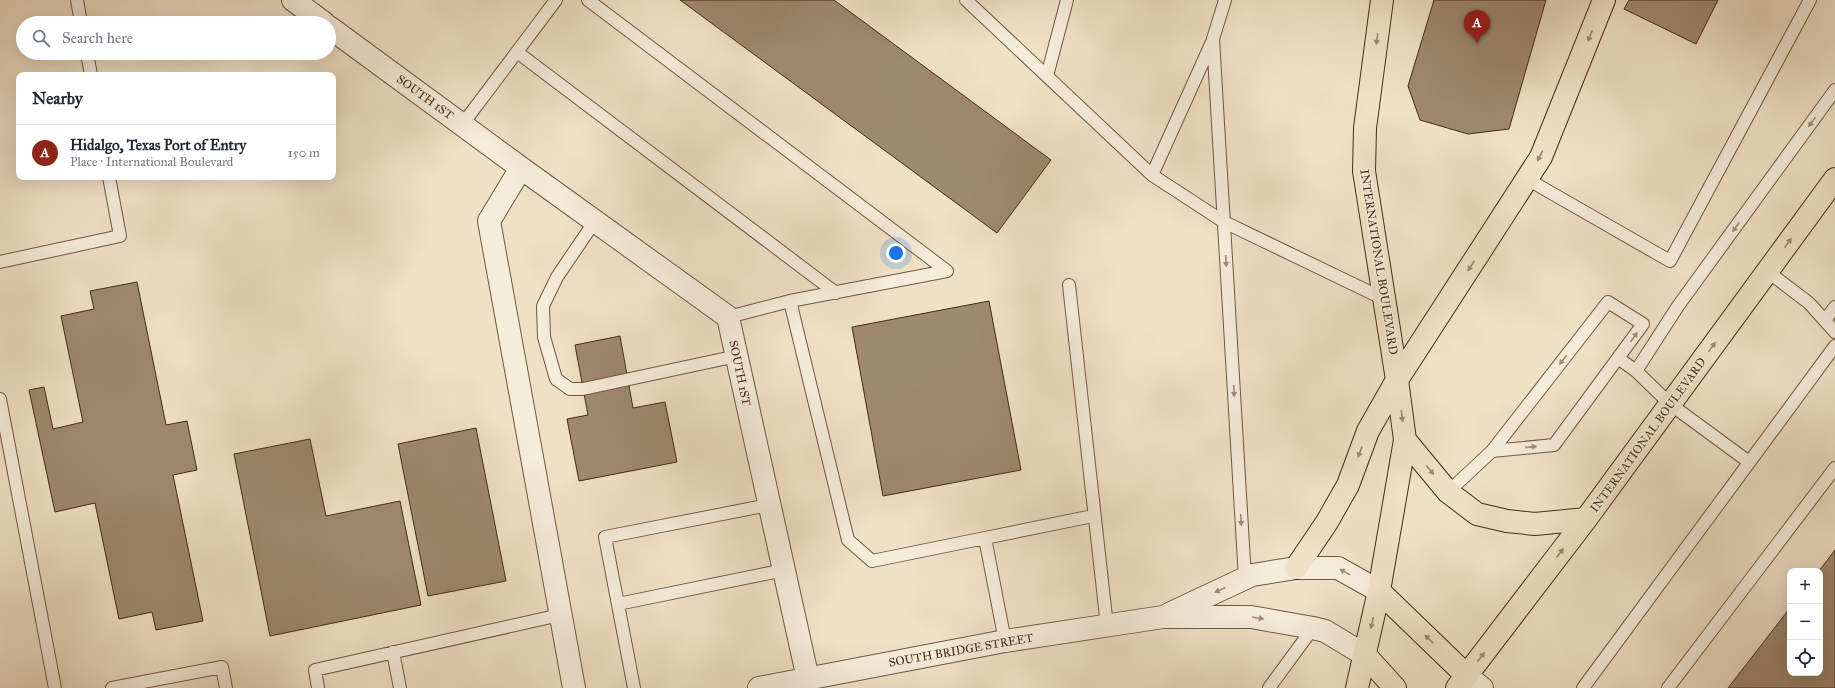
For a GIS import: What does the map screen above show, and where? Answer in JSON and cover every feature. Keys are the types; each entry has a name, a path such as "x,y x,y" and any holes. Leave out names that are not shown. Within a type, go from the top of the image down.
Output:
{"main road":[{"name":"INTERNATIONAL BOULEVARD","path":"1357,688 1380,591 1405,440 1364,171 1365,128 1382,0"},
{"name":"INTERNATIONAL BOULEVARD","path":"1397,380 1541,157 1604,0"},
{"name":"INTERNATIONAL BOULEVARD","path":"1469,684 1586,519 1835,179"},
{"path":"1296,568 1327,522 1348,485 1368,431 1397,380"},
{"path":"1405,440 1448,492 1477,514 1507,521 1534,524 1586,519"},
{"path":"1380,591 1469,684"},
{"path":"1364,655 1395,688"}],"street":[{"path":"293,0 315,16"},
{"name":"SOUTH 1ST","path":"336,32 728,317 808,679"},
{"path":"521,168 489,221 574,688"},
{"name":"SOUTH BRIDGE STREET","path":"1163,617 1252,575 1296,568 1338,568 1380,591"},
{"name":"SOUTH BRIDGE STREET","path":"759,688 1005,641 1163,617 1250,617 1313,628 1325,631 1364,655"}],"lane":[{"path":"77,0 80,16"},
{"path":"462,125 556,0"},
{"path":"588,0 947,271 790,301 728,317"},
{"path":"966,0 1152,175 1224,222 1384,299"},
{"path":"1047,76 1067,0"},
{"path":"1152,175 1213,39 1225,0"},
{"path":"1527,179 1670,261 1810,0"},
{"path":"1213,39 1245,579"},
{"path":"517,52 836,293"},
{"path":"88,60 90,72"},
{"path":"1636,371 1678,306 1835,90"},
{"path":"0,262 120,236 110,180"},
{"path":"595,221 557,277 544,306 544,337 556,379 570,389 583,389 737,356"},
{"path":"1768,271 1809,303 1835,332"},
{"path":"1069,285 1093,516 1107,626"},
{"path":"790,301 848,540 872,561 1093,516"},
{"path":"1448,492 1492,452 1608,302 1643,324 1554,445 1492,452"},
{"path":"1824,320 1835,307"},
{"path":"1583,688 1835,346"},
{"path":"1618,358 1636,371 1670,404 1749,462"},
{"path":"0,399 56,688"},
{"path":"1668,688 1835,468"},
{"path":"634,688 605,537 769,506"},
{"path":"986,538 1005,641"},
{"path":"618,604 784,570"},
{"path":"318,688 314,670 560,615"},
{"path":"1269,688 1313,628"},
{"path":"393,652 400,688"},
{"path":"112,688 222,667 226,688"}],"building":[{"path":"680,0 834,0 1051,160 997,233"},
{"path":"1434,0 1546,0 1509,129 1468,134 1420,120 1408,86"},
{"path":"1629,0 1718,0 1696,44 1624,9"},
{"path":"137,282 166,425 187,421 197,470 173,475 203,621 156,630 152,612 119,619 95,503 55,512 29,390 44,387 53,429 83,422 61,316 94,309 90,291"},
{"path":"989,301 1021,470 883,496 852,327"},
{"path":"620,336 633,408 665,402 677,462 579,481 567,419 588,415 575,345"},
{"path":"476,428 506,581 428,596 398,444"},
{"path":"310,439 326,516 400,501 421,605 270,636 234,454"},
{"path":"1835,550 1835,688 1728,688 1787,612 1787,676 1823,676 1823,568 1821,568"}],"place":[{"name":"Hidalgo, Texas Port of Entry","path":"1477,43"}]}
